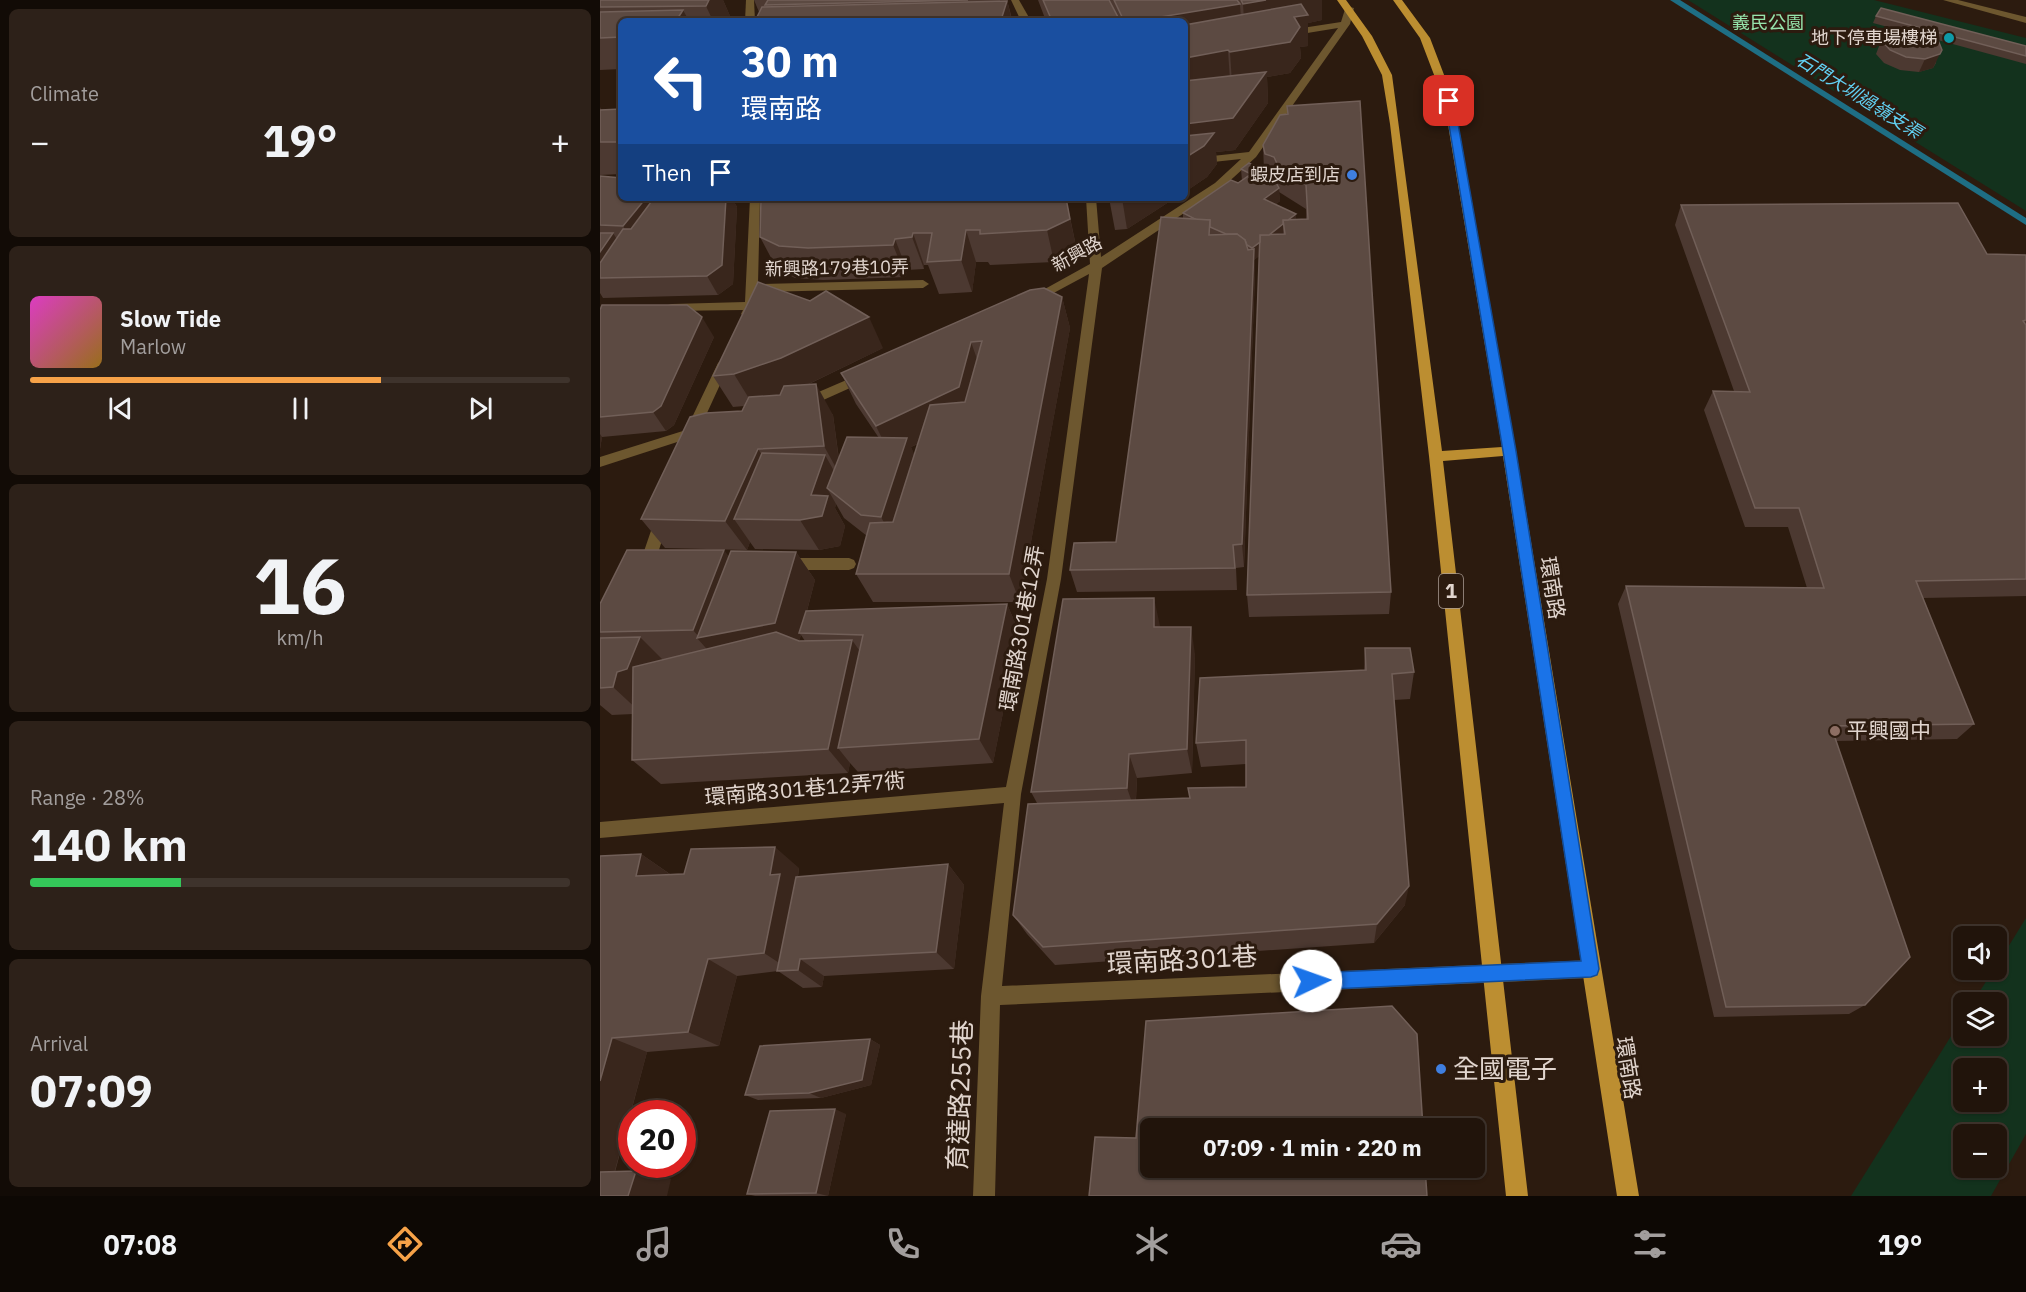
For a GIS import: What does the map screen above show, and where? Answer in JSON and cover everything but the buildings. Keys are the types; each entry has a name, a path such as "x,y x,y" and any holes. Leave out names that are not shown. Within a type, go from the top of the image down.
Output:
{"main road":[{"name":"環南路","path":"1397,0 1425,38 1449,101 1509,451 1628,1196"},
{"name":"1","path":"1345,4 1367,36 1387,75 1395,124 1436,456 1517,1196"},
{"path":"1436,456 1509,451"}],"street":[{"path":"750,0 750,18"},
{"path":"1015,0 1024,18"},
{"path":"1947,0 2026,20"},
{"name":"新興路","path":"1018,306 1096,266 1219,185 1252,155 1345,24 1345,4"},
{"path":"1276,35 1345,24"},
{"path":"1188,162 1252,155"},
{"path":"741,327 751,306 755,201"},
{"name":"環南路301巷12弄","path":"991,996 1013,794 1054,579 1096,266 1091,201"},
{"name":"新興路179巷10弄","path":"751,288 923,284"},
{"path":"658,308 751,306"},
{"path":"684,454 731,348"},
{"path":"791,407 878,370"},
{"path":"600,462 714,427"},
{"path":"666,508 647,563 670,563"},
{"path":"766,564 849,564"},
{"name":"環南路301巷12弄7衖","path":"600,830 1013,794"},
{"name":"環南路301巷","path":"991,996 1591,969"},
{"name":"育達路255巷","path":"984,1196 991,996"}],"green space":[{"name":"義民公園","path":"1688,0 1874,0 2026,38 2026,211"},
{"path":"2026,918 2026,1134 2007,1168 2007,1124 1953,1124 1953,1178 2001,1178 1991,1196 1851,1196 1953,1033 1953,1046 2007,1046 2007,992 1979,992 1987,980 2007,980 2007,949"}],"waterway":[{"name":"石門大圳過嶺支渠","path":"1674,0 2026,222"}],"place":[{"name":"地下停車場樓梯","path":"1949,38"},
{"name":"蝦皮店到店","path":"1352,175"},
{"name":"平興國中","path":"1835,731"},
{"name":"全國電子","path":"1441,1069"}],"route":[{"path":"1311,981 1591,969 1509,451 1449,101"}]}
